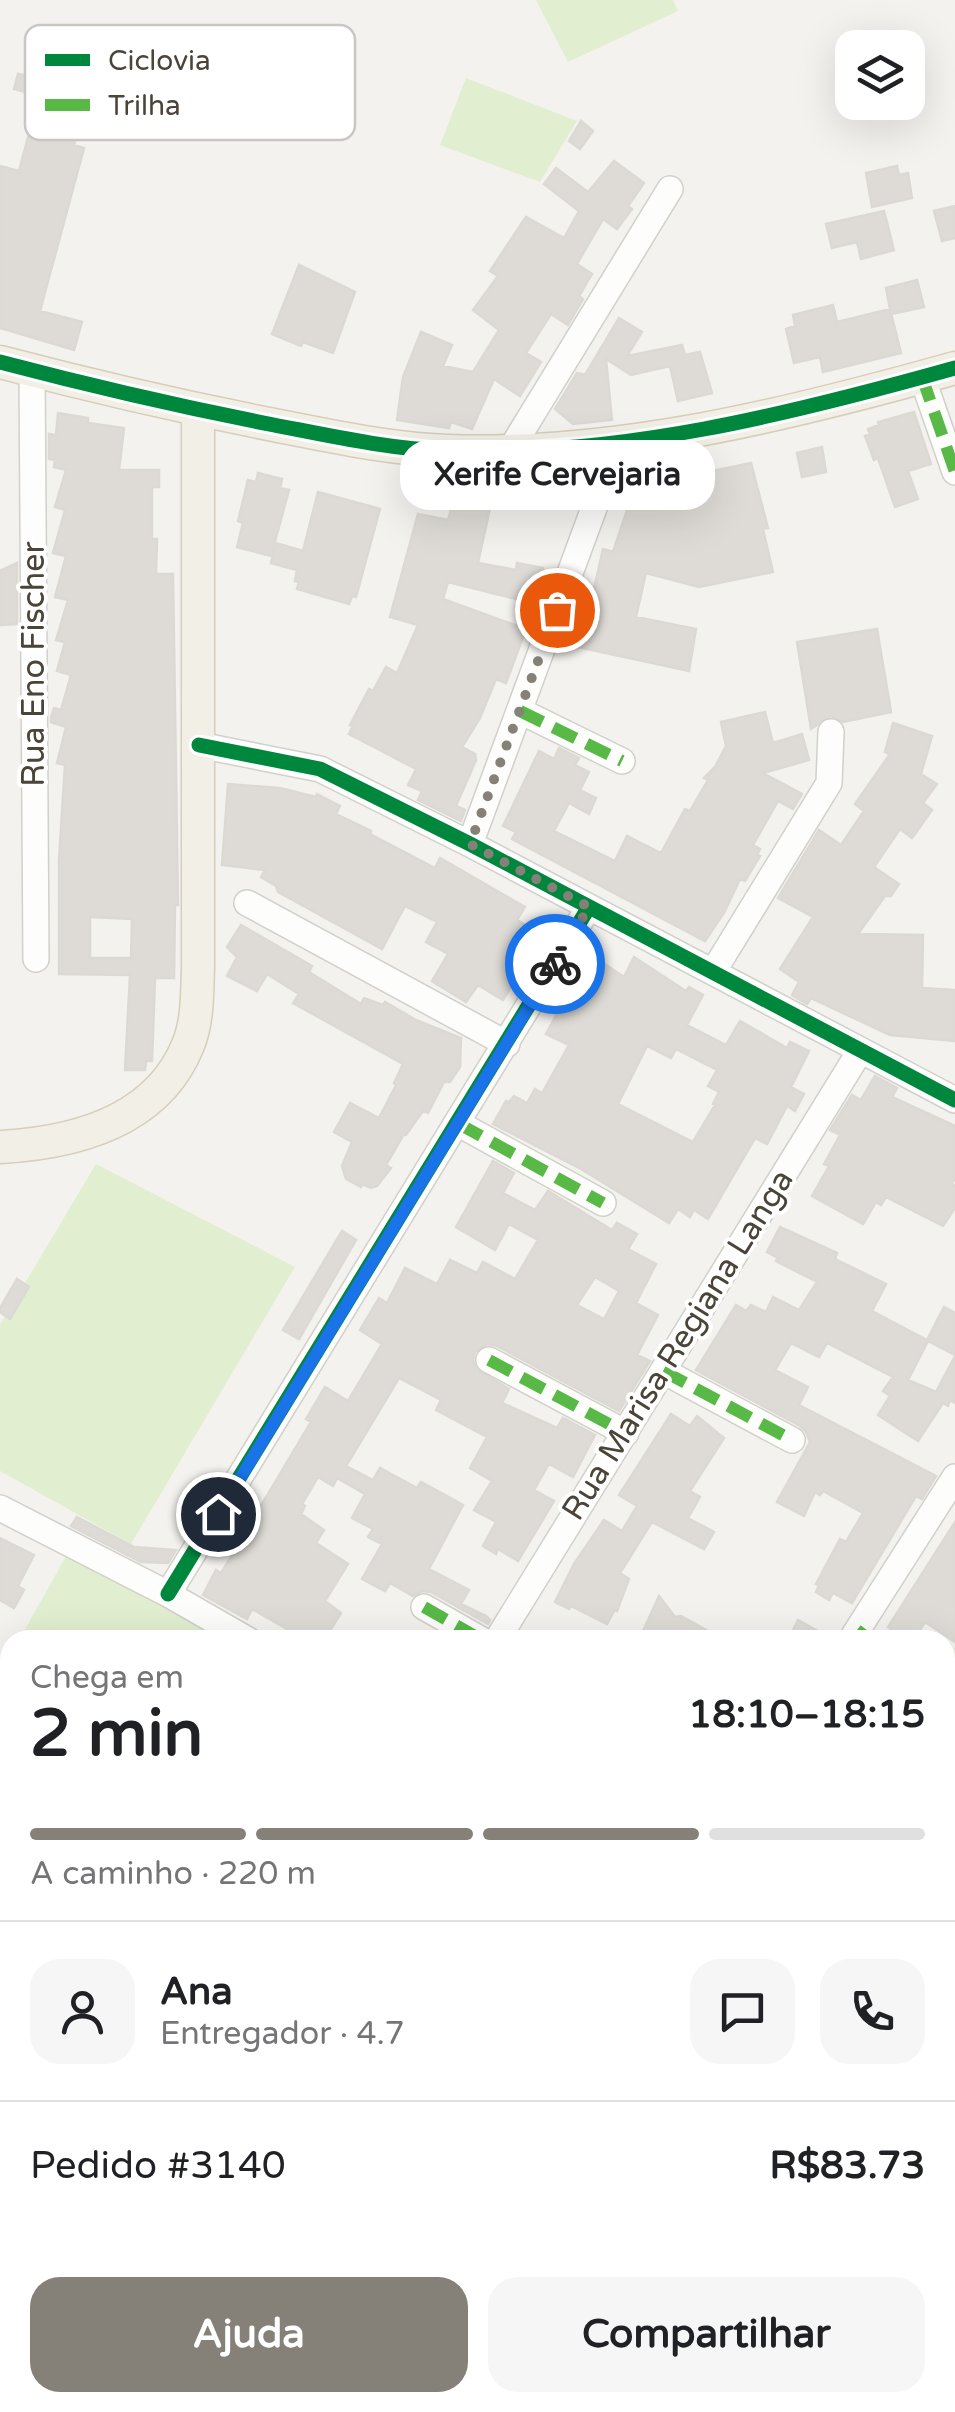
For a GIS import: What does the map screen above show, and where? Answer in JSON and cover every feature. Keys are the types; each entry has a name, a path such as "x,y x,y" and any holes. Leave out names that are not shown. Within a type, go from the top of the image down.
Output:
{"main road":[{"path":"16,366 198,410 390,446 509,452 618,443 774,414 955,368"},
{"path":"0,1148 74,1138 120,1120 145,1103 171,1076 188,1044 196,1010 198,410"}],"street":[{"path":"509,452 670,189"},
{"name":"Rua Eno Fischer","path":"16,366 36,958"},
{"path":"922,377 955,472"},
{"path":"470,844 618,443"},
{"path":"520,710 622,761"},
{"path":"713,972 828,783 831,732"},
{"path":"199,746 320,769 955,1100"},
{"path":"248,903 507,1044"},
{"path":"168,1594 589,907"},
{"name":"Rua Marisa Regiana Langa","path":"503,1630 860,1050"},
{"path":"459,1124 602,1203"},
{"path":"490,1360 626,1432"},
{"path":"663,1371 792,1440"},
{"path":"863,1630 955,1477"},
{"path":"0,1508 231,1630"},
{"path":"424,1607 464,1630"}],"green space":[{"path":"536,0 673,0 678,11 568,62"},
{"path":"466,78 577,121 540,182 440,145"},
{"path":"96,1164 295,1267 131,1544 0,1471 0,1325"},
{"path":"69,1551 213,1630 25,1630"}],"building":[{"path":"18,74 25,75 25,92 14,89"},
{"path":"581,121 593,131 580,149 569,141"},
{"path":"27,140 75,140 74,145 84,148 40,311 82,322 74,350 0,328 0,166 19,171"},
{"path":"614,161 644,183 617,229 603,219 577,264 592,274 579,296 583,299 568,325 551,314 526,353 541,362 520,396 494,379 472,429 451,422 449,428 397,420 403,377 421,332 452,345 443,366 473,372 499,330 473,310 498,276 490,271 526,217 564,238 579,211 544,184 556,168 588,192"},
{"path":"897,166 899,175 908,173 912,198 872,207 866,173"},
{"path":"955,206 955,238 942,241 934,211"},
{"path":"884,211 894,250 861,259 857,242 832,248 826,224"},
{"path":"299,265 355,292 333,353 272,334"},
{"path":"917,280 924,307 891,314 886,288"},
{"path":"833,305 837,322 890,309 901,353 823,372 820,357 794,363 786,329 795,326 793,315"},
{"path":"619,318 642,332 627,356 682,345 685,355 700,352 712,393 678,401 670,366 631,375 606,359 612,420 573,424 555,409 577,373 585,375"},
{"path":"914,412 931,464 908,471 918,499 895,507 878,458 874,460 865,436 878,422"},
{"path":"58,413 88,418 88,423 124,428 119,470 159,470 159,487 152,487 152,539 157,539 156,574 173,574 178,905 174,978 155,978 152,1061 146,1061 145,1070 125,1070 130,975 59,974 59,860 65,765 57,763 66,727 51,722 51,718 54,708 61,710 71,675 57,671 65,642 56,640 68,600 55,597 66,556 53,553 65,510 55,507 66,470 54,467 55,460 49,459 49,434 56,435","holes":["90,917 132,919 131,958 90,958"]},
{"path":"822,447 826,472 802,477 797,453"},
{"path":"706,462 708,472 751,463 768,528 763,529 773,572 699,587 646,573 636,617 696,629 689,671 564,644 568,624 585,628 603,549 613,552 635,486 673,495 670,479 683,476 681,467"},
{"path":"258,473 282,479 280,488 289,490 271,556 237,547 243,523 238,521 248,480 256,482"},
{"path":"457,489 492,499 478,563 516,570 517,563 543,568 536,604 448,582 443,599 526,629 506,683 496,679 480,718 462,747 475,754 476,760 456,806 465,810 461,821 418,800 422,791 408,785 416,769 349,734 369,689 373,691 386,667 397,673 418,625 390,617 418,514 448,520"},
{"path":"318,492 380,509 356,597 352,596 349,604 297,589 297,570 271,563 276,543 303,551"},
{"path":"17,563 17,624 0,625 0,571"},
{"path":"877,629 891,712 843,722 831,716 811,729 797,642"},
{"path":"765,712 773,743 802,734 809,760 763,773 802,794 793,809 778,801 753,845 760,849 760,856 745,881 740,879 705,941 512,839 516,832 503,826 539,751 554,759 559,748 579,758 575,765 589,772 580,790 596,798 589,814 569,803 554,831 615,861 627,836 661,853 726,746 721,722"},
{"path":"893,723 932,736 921,774 937,784 923,803 932,810 912,838 900,829 874,867 899,884 891,896 885,896 858,934 923,935 922,988 955,990 955,1041 890,1035 811,998 807,1004 792,995 799,982 780,969 813,917 778,898 819,830 841,845 864,811 855,804 890,754 885,752"},
{"path":"228,784 280,788 316,797 317,794 340,806 336,814 371,831 370,834 435,868 440,858 525,907 517,920 550,940 532,969 524,965 503,1000 478,985 466,1002 432,981 448,954 426,942 437,922 405,906 382,949 278,892 276,886 261,877 265,870 222,865"},
{"path":"241,925 312,966 309,972 361,1004 364,998 383,1005 385,1002 461,1038 460,1067 450,1082 444,1082 428,1113 423,1111 404,1134 386,1165 391,1168 377,1186 361,1187 346,1179 342,1166 352,1142 334,1132 350,1103 379,1118 403,1064 293,1003 299,994 267,974 257,991 227,976 237,957 227,947"},
{"path":"634,957 686,991 689,987 703,995 687,1025 726,1045 740,1021 787,1048 790,1042 809,1051 791,1087 804,1094 795,1111 787,1106 767,1144 755,1138 708,1219 694,1210 690,1217 678,1209 669,1223 581,1169 493,1124 506,1101 514,1096 527,1103 535,1089 542,1093 569,1045 546,1034 579,973 587,978 594,966 602,971 606,965 624,977","holes":["647,1046 671,1058 676,1049 717,1070 708,1086 719,1092 715,1105 693,1142 618,1104"]},
{"path":"875,1076 897,1088 892,1097 955,1126 955,1208 943,1226 886,1197 881,1205 876,1202 863,1224 812,1196 840,1135 830,1130 852,1095 861,1100"},
{"path":"493,1161 514,1173 503,1193 535,1210 548,1191 612,1230 617,1223 637,1234 628,1249 656,1264 636,1303 658,1315 637,1355 650,1361 619,1411 497,1346 487,1344 475,1352 476,1369 509,1389 502,1403 557,1428 563,1418 595,1435 573,1477 549,1464 534,1490 554,1501 518,1561 498,1549 496,1554 483,1546 496,1522 474,1510 492,1481 470,1468 487,1437 436,1410 441,1400 399,1378 346,1466 373,1480 380,1468 417,1488 421,1482 463,1505 429,1569 469,1590 461,1604 486,1616 488,1624 431,1592 413,1596 390,1583 385,1591 362,1579 382,1544 368,1537 373,1529 352,1518 365,1494 337,1478 333,1486 318,1477 302,1504 305,1506 301,1514 324,1530 316,1543 348,1564 325,1601 341,1613 330,1630 289,1630 252,1609 247,1619 203,1595 216,1570 221,1573 238,1546 234,1544 244,1526 262,1504 311,1422 306,1419 325,1387 348,1401 382,1344 360,1330 379,1298 387,1303 405,1268 437,1284 450,1260 477,1273 483,1262 515,1279 538,1240 509,1224 495,1250 456,1227","holes":["595,1277 619,1291 604,1319 577,1305"]},
{"path":"780,1227 837,1253 835,1259 886,1284 872,1311 927,1340 944,1307 955,1313 955,1355 928,1341 908,1380 936,1392 955,1356 955,1403 943,1403 918,1441 878,1415 890,1396 883,1391 893,1377 827,1343 819,1357 791,1343 775,1370 808,1387 799,1405 936,1476 922,1499 916,1496 852,1603 833,1593 829,1600 816,1592 816,1584 840,1539 846,1542 863,1513 823,1491 820,1495 815,1492 804,1516 777,1502 810,1442 806,1432 696,1370 736,1305 746,1311 751,1305 766,1312 773,1297 799,1310 817,1282 776,1261 778,1258 767,1252"},
{"path":"342,1231 356,1240 299,1339 283,1330"},
{"path":"17,1279 29,1287 10,1319 0,1308"},
{"path":"671,1414 690,1426 697,1416 724,1438 690,1491 700,1497 688,1518 714,1532 704,1549 652,1522 620,1573 629,1579 617,1611 607,1624 555,1602 574,1564 604,1520 622,1531 637,1506 619,1495"},
{"path":"77,1517 134,1547 176,1550 168,1563 141,1562 71,1526"},
{"path":"955,1522 955,1630 937,1630 925,1622 920,1630 888,1627"},
{"path":"0,1538 34,1555 18,1586 24,1590 14,1608 0,1600"},
{"path":"659,1596 675,1617 681,1616 706,1630 644,1630"},
{"path":"798,1620 816,1630 793,1630"}],"marked path":[{"path":"922,377 955,472"},
{"path":"520,711 622,761"},
{"path":"459,1124 603,1203"},
{"path":"489,1360 626,1433"},
{"path":"663,1371 792,1440"},
{"path":"424,1607 464,1630"}],"cycle path":[{"path":"0,362 274,425 382,445 447,451 511,451 640,440 768,416 955,368"},
{"path":"199,745 320,769 955,1100"},
{"path":"168,1594 589,907"}],"way so far":[{"path":"555,964 589,907 470,844 557,610"}],"place":[{"name":"Xerife Cervejaria","path":"557,610"}],"route":[{"path":"218,1514 555,964"}]}
